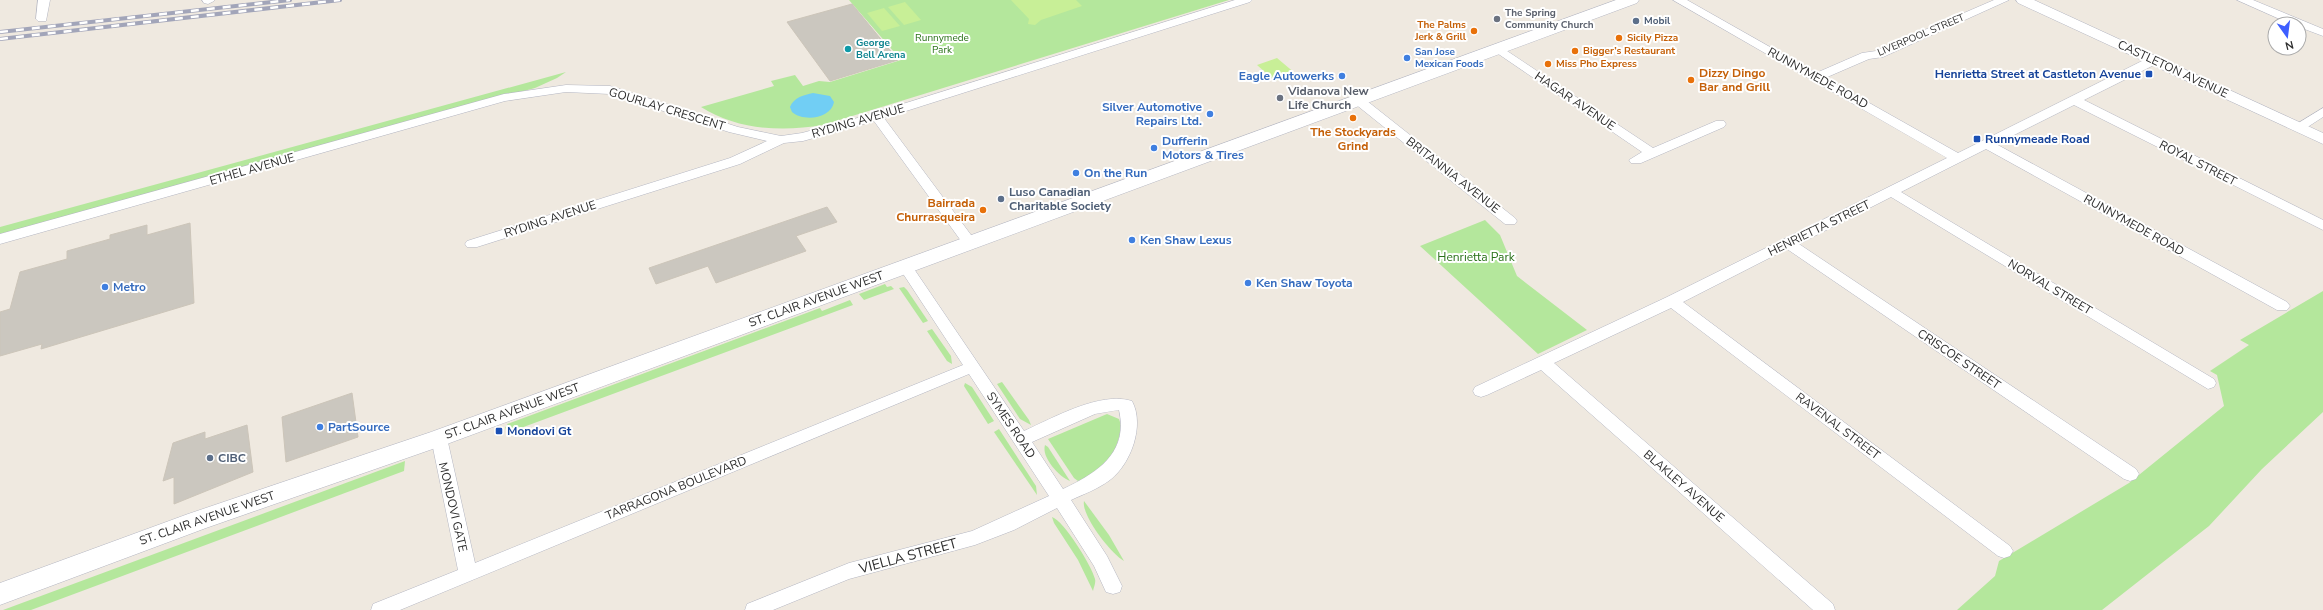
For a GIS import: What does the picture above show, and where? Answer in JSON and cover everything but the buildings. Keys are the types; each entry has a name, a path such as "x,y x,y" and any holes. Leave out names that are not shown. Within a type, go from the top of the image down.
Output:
{"main road":[{"name":"ST. CLAIR AVENUE WEST","path":"0,594 197,521 438,438 1631,0"}],"street":[{"path":"42,19 44,0"},
{"name":"RYDING AVENUE","path":"472,244 735,161 781,140 803,137 876,116 1246,0"},
{"name":"RUNNYMEDE ROAD","path":"1678,0 1958,158"},
{"name":"LIVERPOOL STREET","path":"1816,77 1866,56 1879,54 2003,0"},
{"name":"CASTLETON AVENUE","path":"2023,0 2323,139"},
{"path":"2243,0 2323,33"},
{"name":"HAGAR AVENUE","path":"1498,49 1652,153"},
{"name":"HENRIETTA STREET","path":"1482,391 1672,301 2154,60"},
{"name":"GOURLAY CRESCENT","path":"504,98 552,90 576,88 604,89 627,94 739,132 781,140"},
{"name":"ETHEL AVENUE","path":"0,238 504,98"},
{"name":"BRITANNIA AVENUE","path":"1358,100 1510,220"},
{"name":"ROYAL STREET","path":"2074,100 2323,226"},
{"path":"2298,127 2323,112"},
{"path":"876,116 969,242"},
{"path":"1636,160 1720,124"},
{"name":"RUNNYMEDE ROAD","path":"1986,144 2282,306"},
{"name":"NORVAL STREET","path":"1892,192 2208,383"},
{"name":"CRISCOE STREET","path":"1788,243 2130,474"},
{"name":"SYMES ROAD","path":"905,266 1101,561 1113,586"},
{"name":"RAVENAL STREET","path":"1672,301 2004,551"},
{"name":"BLAKLEY AVENUE","path":"1542,362 1826,610"},
{"name":"TARRAGONA BOULEVARD","path":"380,610 972,367"},
{"name":"VIELLA STREET","path":"754,610 796,590 849,571 976,537 1060,498 1100,477 1114,466 1128,431 1129,418 1126,405 1121,402 1108,403 1039,431 1022,440"},
{"name":"MONDOVI GATE","path":"438,438 468,575"}],"green space":[{"name":"Runnymede Park","path":"849,0 1229,0 823,125 776,128 745,125 715,115 701,107 774,86 771,81 795,75 803,86 819,81 830,82 901,60"},
{"path":"1011,0 1076,0 1082,6 1041,20 1035,25 1028,24 1029,19"},
{"path":"905,2 921,20 904,25 888,7"},
{"path":"884,8 900,26 882,31 867,13"},
{"path":"1277,58 1296,74 1275,81 1257,65"},
{"path":"566,72 557,78 535,88 0,234 0,227"},
{"name":"Henrietta Park","path":"1485,220 1500,235 1517,276 1587,330 1538,354 1420,246"},
{"path":"885,284 887,287 891,286 894,289 864,300 859,294"},
{"path":"904,287 928,321 923,323 899,288"},
{"path":"2323,291 2323,412 2262,469 2209,526 2102,610 1957,610 1995,576 1999,561 2129,483 2224,406 2217,375 2210,371 2249,345 2240,340"},
{"path":"850,300 853,305 507,433 505,427 508,426 507,424 820,308 822,311"},
{"path":"932,329 951,356 952,364 947,361 927,331"},
{"path":"1002,382 1031,425 1020,419 997,384"},
{"path":"965,383 972,387 994,421 988,424 964,386"},
{"path":"1107,414 1119,419 1120,435 1116,447 1108,461 1101,468 1078,481 1074,478 1048,439"},
{"path":"999,429 1036,486 1037,495 994,432"},
{"path":"1045,445 1048,447 1070,481 1056,471 1048,461 1044,450"},
{"path":"405,461 404,471 31,610 3,610"},
{"path":"1084,501 1109,535 1124,561 1112,551 1098,534 1087,515 1084,507"},
{"path":"1052,517 1057,520 1070,535 1089,564 1095,580 1093,591 1078,560 1054,523"}],"water":[{"path":"813,93 830,96 834,102 832,108 822,115 809,118 792,112 790,107 794,101"}],"railway":[{"path":"0,32 290,0"},
{"path":"0,39 340,0"}],"place":[{"name":"The Spring Community Church","path":"1497,19"},
{"name":"Mobil","path":"1636,21"},
{"name":"The Palms Jerk & Grill","path":"1474,31"},
{"name":"Sicily Pizza","path":"1619,38"},
{"name":"George Bell Arena","path":"848,49"},
{"name":"Bigger’s Restaurant","path":"1575,51"},
{"name":"San Jose Mexican Foods","path":"1407,58"},
{"name":"Miss Pho Express","path":"1548,64"},
{"name":"Henrietta Street at Castleton Avenue","path":"2149,74"},
{"name":"Eagle Autowerks","path":"1342,76"},
{"name":"Dizzy Dingo Bar and Grill","path":"1691,80"},
{"name":"Vidanova New Life Church","path":"1280,98"},
{"name":"Silver Automotive Repairs Ltd.","path":"1210,114"},
{"name":"The Stockyards Grind","path":"1353,118"},
{"name":"Runnymeade Road","path":"1977,139"},
{"name":"Dufferin Motors & Tires","path":"1154,148"},
{"name":"On the Run","path":"1076,173"},
{"name":"Luso Canadian Charitable Society","path":"1001,199"},
{"name":"Bairrada Churrasqueira","path":"983,210"},
{"name":"Ken Shaw Lexus","path":"1132,240"},
{"name":"Ken Shaw Toyota","path":"1248,283"},
{"name":"Metro","path":"105,287"},
{"name":"PartSource","path":"320,427"},
{"name":"Mondovi Gt","path":"499,431"},
{"name":"CIBC","path":"210,458"}]}
